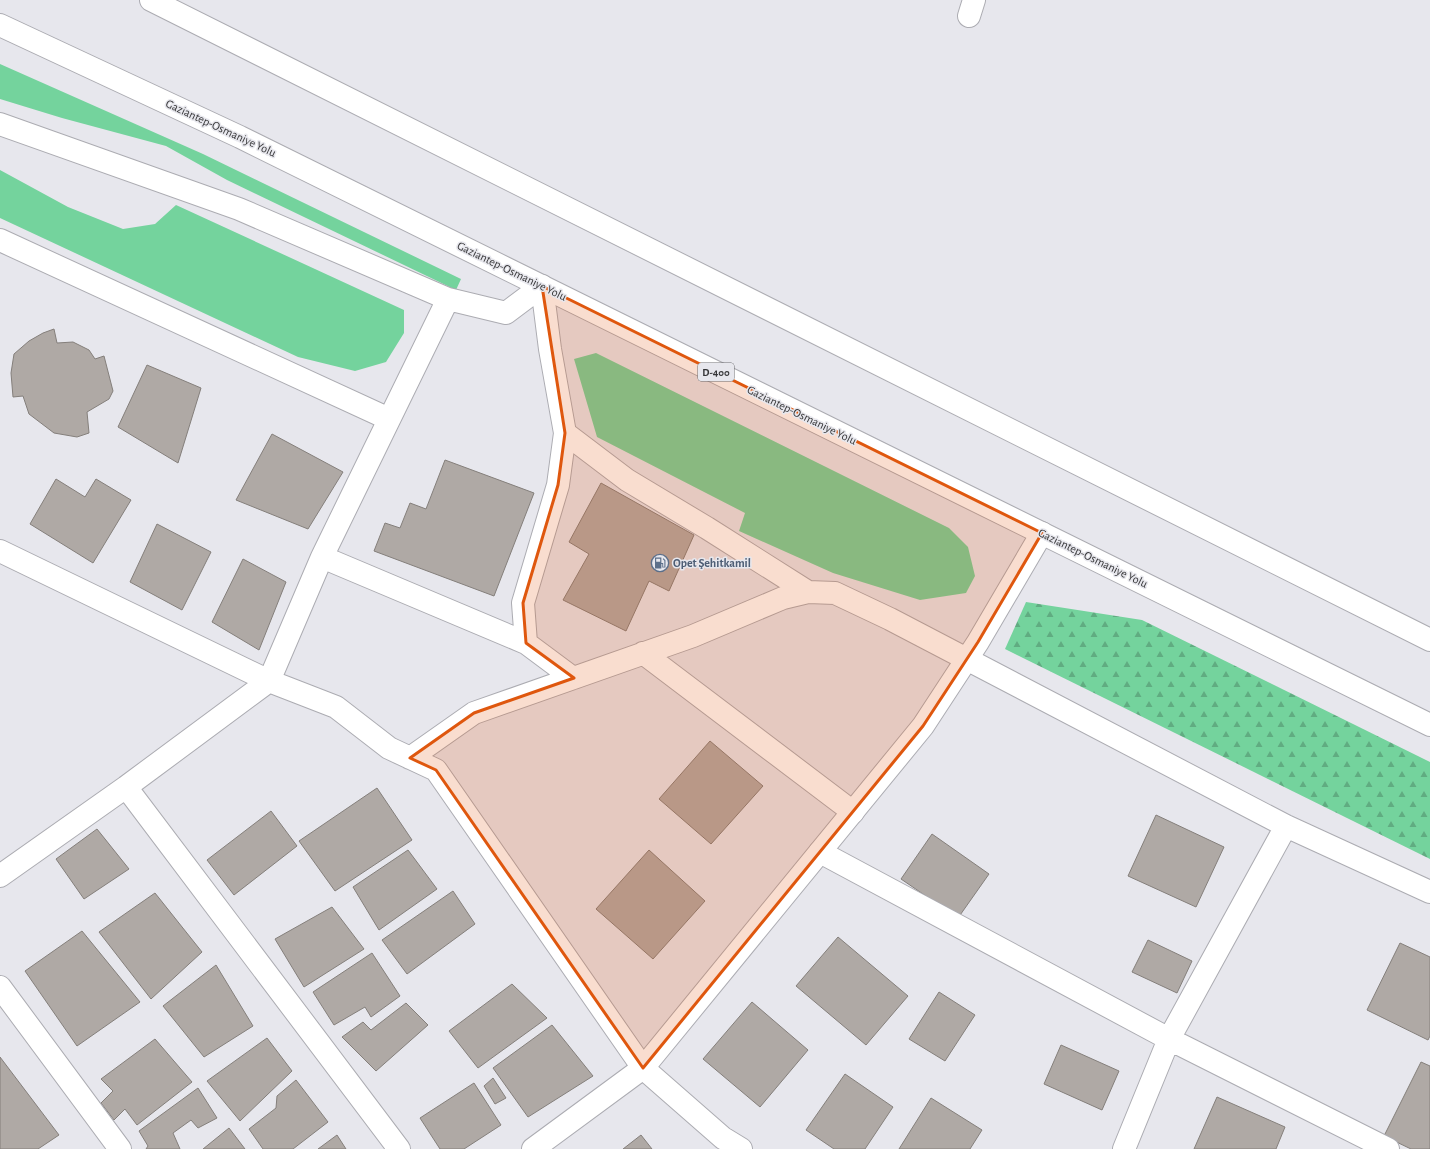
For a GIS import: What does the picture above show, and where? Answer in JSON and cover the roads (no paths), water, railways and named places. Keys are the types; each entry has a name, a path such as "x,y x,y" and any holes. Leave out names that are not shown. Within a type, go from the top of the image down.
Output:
{"main road":[{"path":"151,0 1430,640"},
{"name":"Gaziantep-Osmaniye Yolu","path":"0,25 240,137 1430,725"},
{"path":"0,124 239,209 448,299 506,313 542,286 550,349 565,433 558,485 523,603 526,643"},
{"path":"0,240 389,419"},
{"path":"0,876 126,787 269,681 322,557 448,299"},
{"path":"565,433 626,480 707,528 808,592"},
{"path":"533,1149 643,1068 923,726 966,660 1042,533"},
{"path":"0,551 269,681 336,707 389,748 436,770 643,1068 723,1138 741,1149"},
{"path":"322,557 526,643 573,678"},
{"path":"410,758 474,713 693,636 783,598 808,592 835,593 890,619 1286,826 1430,892"},
{"path":"643,653 853,812"},
{"path":"126,787 399,1149"},
{"path":"1124,1149 1170,1039 1286,826"},
{"path":"820,852 1170,1039 1388,1149"},
{"path":"0,987 120,1149"}],"place":[{"name":"Opet Şehitkamil","path":"660,563"}]}
